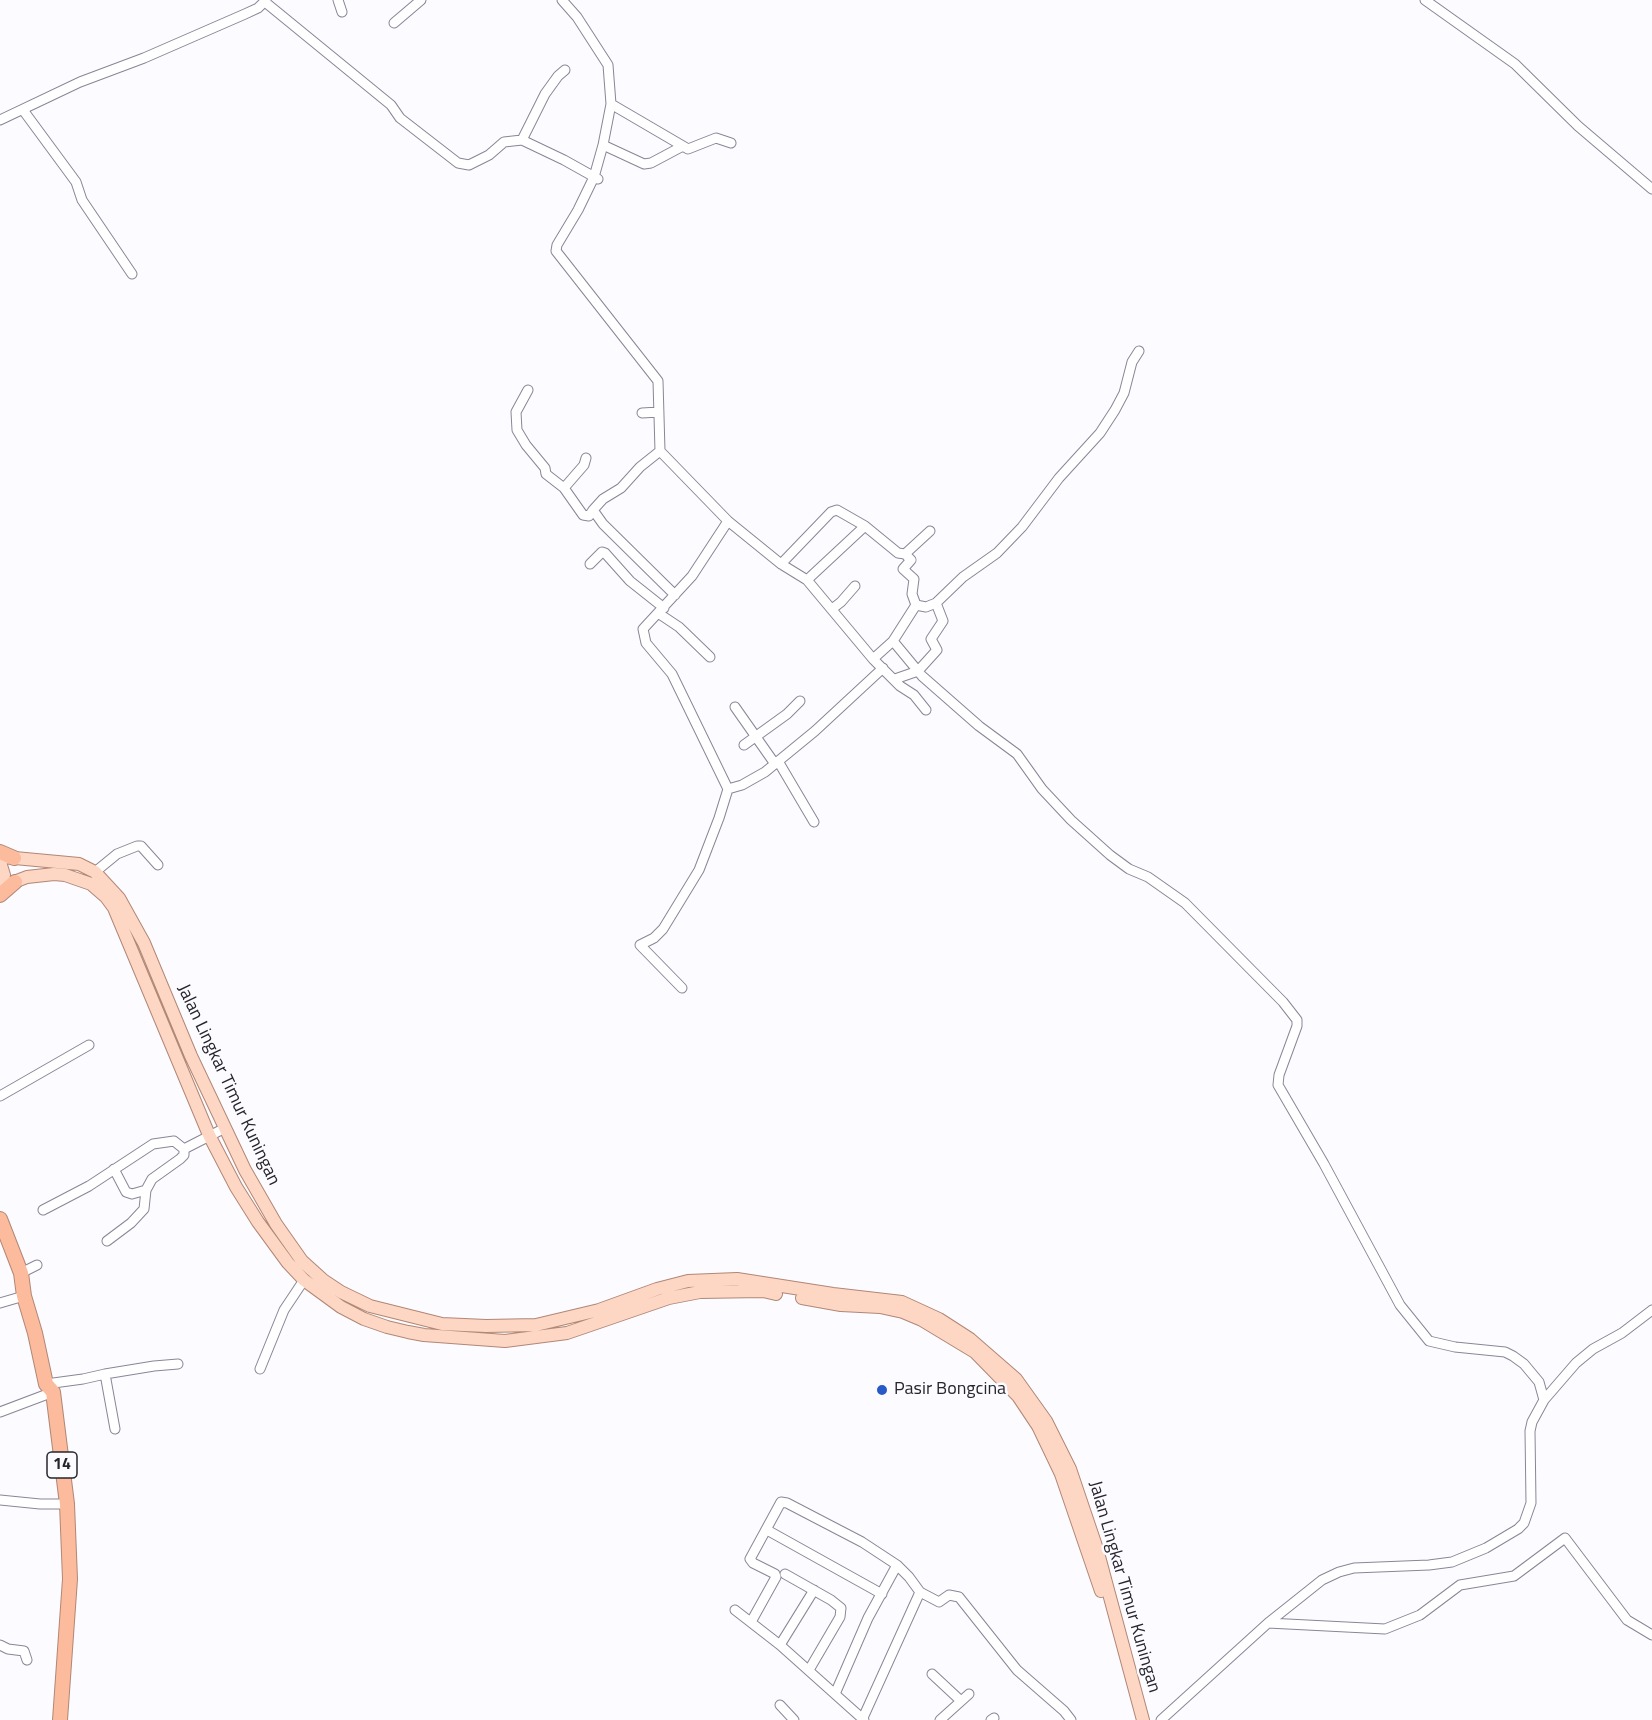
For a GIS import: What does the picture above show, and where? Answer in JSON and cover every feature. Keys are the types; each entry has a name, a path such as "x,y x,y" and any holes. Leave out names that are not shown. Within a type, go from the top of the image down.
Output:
{"highway":[{"path":"0,895 21,879"},
{"name":"14","path":"2,1228 21,1273 24,1296 36,1333 49,1388 67,1504 70,1579 60,1720"}],"main road":[{"name":"Jalan Lingkar Timur Kuningan","path":"5,855 28,860 42,859 79,864 95,872 119,897 129,913 245,1170 271,1215 302,1261 323,1280 341,1292 370,1306 442,1324 536,1325 599,1310 657,1289 688,1281 737,1279 824,1293 902,1302 939,1319 963,1334 1016,1379 1046,1421 1070,1469 1097,1549 1143,1720"},
{"path":"21,879 22,864 28,860"},
{"path":"0,862 4,875 0,882"},
{"name":"Jalan Lingkar Timur Kuningan","path":"0,887 21,879 54,874 65,875 91,884 106,897 114,908 209,1135 258,1222 288,1263 304,1280 342,1307 387,1327 424,1335 497,1341 567,1333 669,1298 700,1292 763,1291 841,1305 880,1307 903,1312 922,1320 975,1352 1018,1396 1038,1426 1061,1474 1110,1618 1135,1720"}],"street":[{"path":"338,0 342,12"},
{"path":"394,23 421,0"},
{"path":"562,0 577,17 608,65 611,104 596,178 556,244 556,251 658,381 660,451 728,521 781,564 807,580 873,659 900,686 914,695 926,710"},
{"path":"1425,0 1515,64 1578,126 1652,189"},
{"path":"1437,9 1443,0"},
{"path":"0,120 80,82 144,58 245,14 266,1 391,105 400,118 458,163 469,165 489,155 504,142 522,140 596,178"},
{"path":"522,140 545,94 565,70"},
{"path":"611,104 690,149 716,138 731,143"},
{"path":"23,110 76,182 82,200 132,274"},
{"path":"603,145 644,164 651,163 683,146"},
{"path":"916,605 926,607 936,603 963,577 997,553 1014,536 1059,478 1100,433 1124,393 1132,362 1139,351"},
{"path":"528,390 516,412 517,430 526,446 545,468 546,474 564,488 583,515 589,516 603,499 621,488 640,467 660,451"},
{"path":"642,414 658,412"},
{"path":"564,488 584,465 586,458"},
{"path":"593,510 603,524 675,595"},
{"path":"781,564 834,510 866,526 898,553 905,554 911,560 903,569 914,579 912,594 916,605"},
{"path":"682,988 640,945 654,938 663,929 699,870 728,789 672,674 646,643 643,629 692,576 728,521"},
{"path":"807,580 866,526"},
{"path":"905,554 930,531"},
{"path":"590,564 602,552 605,553 710,657"},
{"path":"832,609 855,585"},
{"path":"895,679 918,671 937,650 931,639 943,621 936,603"},
{"path":"873,659 893,641 916,605"},
{"path":"893,641 918,671 979,726 1017,754 1042,789 1093,841 1129,869 1148,877 1185,903 1283,1002 1297,1020 1297,1026 1279,1075 1278,1085 1324,1164 1400,1305 1429,1341 1455,1347 1505,1352 1514,1356 1539,1382 1544,1400"},
{"path":"728,789 742,785 777,762 822,725 883,668"},
{"path":"744,745 787,714 800,701"},
{"path":"735,707 777,762 814,822"},
{"path":"95,872 117,854 137,846 141,846 158,865"},
{"path":"0,1096 89,1045"},
{"path":"184,1149 225,1128"},
{"path":"44,1210 89,1186 153,1144 174,1141 184,1149"},
{"path":"107,1241 131,1223 144,1209 146,1190 152,1179 184,1155 184,1149"},
{"path":"114,1168 126,1192 132,1194 146,1190"},
{"path":"21,1273 37,1266"},
{"path":"260,1369 284,1310 304,1280"},
{"path":"0,1303 24,1296"},
{"path":"1161,1720 1268,1623 1322,1580 1340,1572 1374,1566 1430,1565 1452,1562 1486,1548 1518,1529 1524,1523 1532,1503 1530,1431 1532,1422 1544,1400 1576,1363 1652,1310"},
{"path":"0,1412 49,1388 105,1374 178,1364"},
{"path":"105,1374 115,1429"},
{"path":"0,1500 67,1504"},
{"path":"751,1622 776,1577 775,1574 753,1563 750,1559 767,1530 778,1504 784,1501 862,1542 897,1565 920,1592 939,1602 950,1595 959,1597 1017,1670 1064,1711 1071,1720"},
{"path":"767,1530 882,1594"},
{"path":"1268,1623 1385,1629 1420,1615 1460,1585 1514,1576 1565,1538 1627,1620 1652,1635"},
{"path":"836,1694 868,1618 897,1565"},
{"path":"785,1574 840,1605 841,1608 838,1621 809,1670"},
{"path":"780,1644 814,1590"},
{"path":"735,1610 780,1644 863,1720 920,1592"},
{"path":"0,1646 24,1651 27,1660"},
{"path":"932,1674 960,1701"},
{"path":"940,1720 969,1694"},
{"path":"780,1705 794,1720"}],"place":[{"name":"Pasir Bongcina","path":"882,1390"}]}
